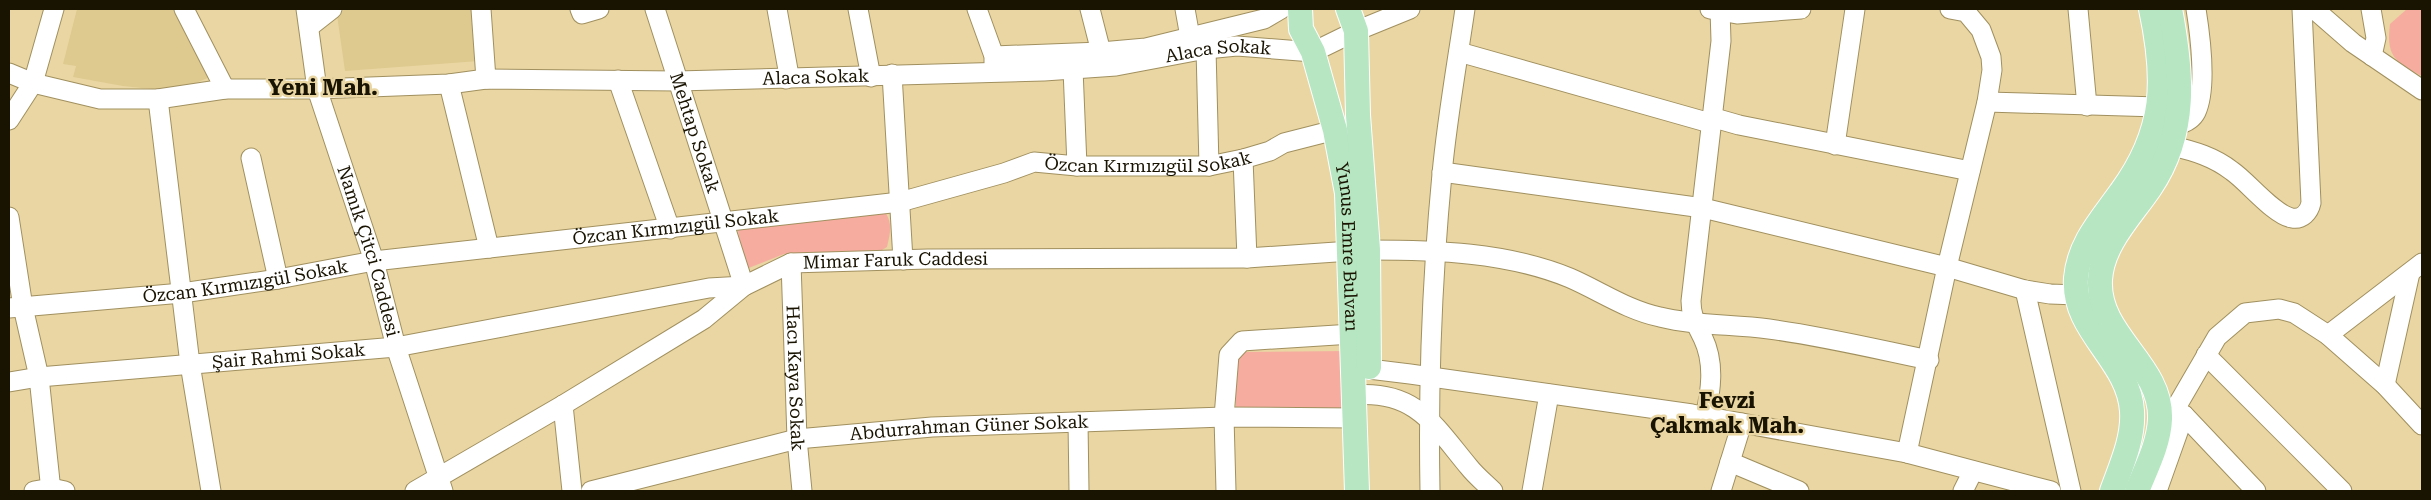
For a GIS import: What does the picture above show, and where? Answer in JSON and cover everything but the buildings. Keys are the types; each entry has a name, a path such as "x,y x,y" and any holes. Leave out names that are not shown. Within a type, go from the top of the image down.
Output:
{"main road":[{"name":"Yunus Emre Bulvarı","path":"1300,9 1301,29 1313,52 1335,130 1359,250 1352,334 1361,370"},
{"path":"2112,491 2129,441 2132,410 2124,380 2090,330 2081,312 2077,294 2079,261 2086,243 2136,172 2154,129 2161,80 2160,54 2151,9"},
{"path":"2137,491 2157,439 2173,412 2116,333 2103,306 2100,280 2106,252 2163,169 2175,136 2181,79 2170,9"},
{"name":"Yunus Emre Bulvarı","path":"1352,20 1358,115 1362,394 1373,491"},
{"name":"Yunus Emre Bulvarı","path":"1357,491 1355,418 1362,394"}],"street":[{"path":"9,120 32,83 54,9"},
{"path":"184,9 225,89"},
{"path":"307,18 332,9"},
{"path":"481,9 486,79"},
{"path":"580,9 582,14 599,9"},
{"name":"Mehtap Sokak","path":"655,9 744,286"},
{"path":"777,9 787,74"},
{"path":"858,9 870,77"},
{"path":"977,9 994,64 1146,48 1264,19 1281,9"},
{"path":"1090,9 1101,52"},
{"path":"1185,9 1190,37"},
{"path":"1313,52 1352,20 1410,9"},
{"path":"1430,491 1428,416 1436,250 1442,172 1465,9"},
{"path":"1705,417 1711,383 1710,366 1704,339 1695,325 1691,313 1691,301 1721,41 1717,10 1737,14 1801,9"},
{"path":"1835,144 1856,9"},
{"path":"2078,9 2087,106"},
{"path":"2196,9 2200,38 2200,96 2193,117 2175,136 2200,153 2224,165 2278,211 2290,218 2302,217 2306,214 2311,203 2302,9"},
{"path":"2314,9 2353,43 2422,94"},
{"path":"2371,9 2376,38 2372,56"},
{"path":"1907,453 1929,360 1947,267 1987,102 1992,70 1991,57 1981,30 1962,10"},
{"name":"Namık Çitci Caddesi","path":"307,18 317,89 374,261 396,346 441,484"},
{"name":"Alaca Sokak","path":"9,73 32,83 100,99 158,99 225,89 317,89 449,84 486,79 678,81 787,74 870,77 994,64 1073,69 1116,66 1206,49 1238,46 1313,52"},
{"path":"1206,49 1209,166"},
{"path":"1459,52 1711,120 1970,171"},
{"path":"1073,69 1077,166"},
{"path":"892,74 903,260"},
{"path":"618,80 670,229"},
{"path":"449,84 488,248"},
{"path":"158,99 190,364 211,491"},
{"path":"1987,102 2158,107"},
{"name":"Özcan Kırmızıgül Sokak","path":"16,308 182,293 278,279 374,261 900,202 1004,173 1034,162 1077,166 1209,166 1244,160 1270,151 1284,143 1335,130"},
{"path":"251,158 278,279"},
{"path":"1244,160 1247,258"},
{"path":"1442,172 1703,208 1947,267 2025,290 2050,294 2077,294"},
{"path":"9,217 16,308 39,377 50,490"},
{"name":"Mimar Faruk Caddesi","path":"415,491 441,484 564,405 704,319 744,286 792,263 903,260 1247,258 1359,250 1436,250 1527,264 1569,277 1637,312 1695,325 1735,326 1793,332 1929,360"},
{"name":"Hacı Kaya Sokak","path":"792,263 798,439 802,491"},
{"path":"2328,334 2416,268"},
{"path":"2385,385 2416,268"},
{"name":"Şair Rahmi Sokak","path":"9,382 39,377 396,346 709,288 744,286"},
{"path":"2025,290 2071,491"},
{"path":"2157,491 2173,412 2217,337 2245,312 2261,309 2279,309 2294,313 2328,334 2385,385 2422,425"},
{"path":"1226,491 1224,417 1229,355 1242,341 1352,334"},
{"path":"2206,354 2342,491"},
{"path":"1361,370 1429,376 1742,423 1907,453 2051,491"},
{"path":"1362,394 1388,396 1428,416 1470,469 1494,491"},
{"path":"1532,491 1549,394"},
{"path":"564,405 572,491"},
{"path":"2132,410 2173,412 2256,491"},
{"name":"Abdurrahman Güner Sokak","path":"591,491 798,439 932,427 1224,417 1355,418"},
{"path":"1078,422 1079,491"},
{"path":"1721,491 1742,423"},
{"path":"1730,462 1799,491"},
{"path":"1963,491 1973,471"}],"shaded area":[{"path":"77,9 179,9 212,76 187,87 151,89 73,77 76,66 63,64"},
{"path":"345,9 474,9 479,61 345,71 337,15"},
{"path":"2407,9 2422,9 2422,76 2399,62 2394,56 2389,43 2390,24"},
{"path":"885,212 890,224 890,233 887,247 882,250 784,254 746,269 737,226"},
{"path":"1345,351 1346,408 1236,409 1235,352"}],"district":[{"name":"Yeni Mah.","path":"323,87"},
{"name":"Fevzi Çakmak Mah.","path":"1727,412"}]}
